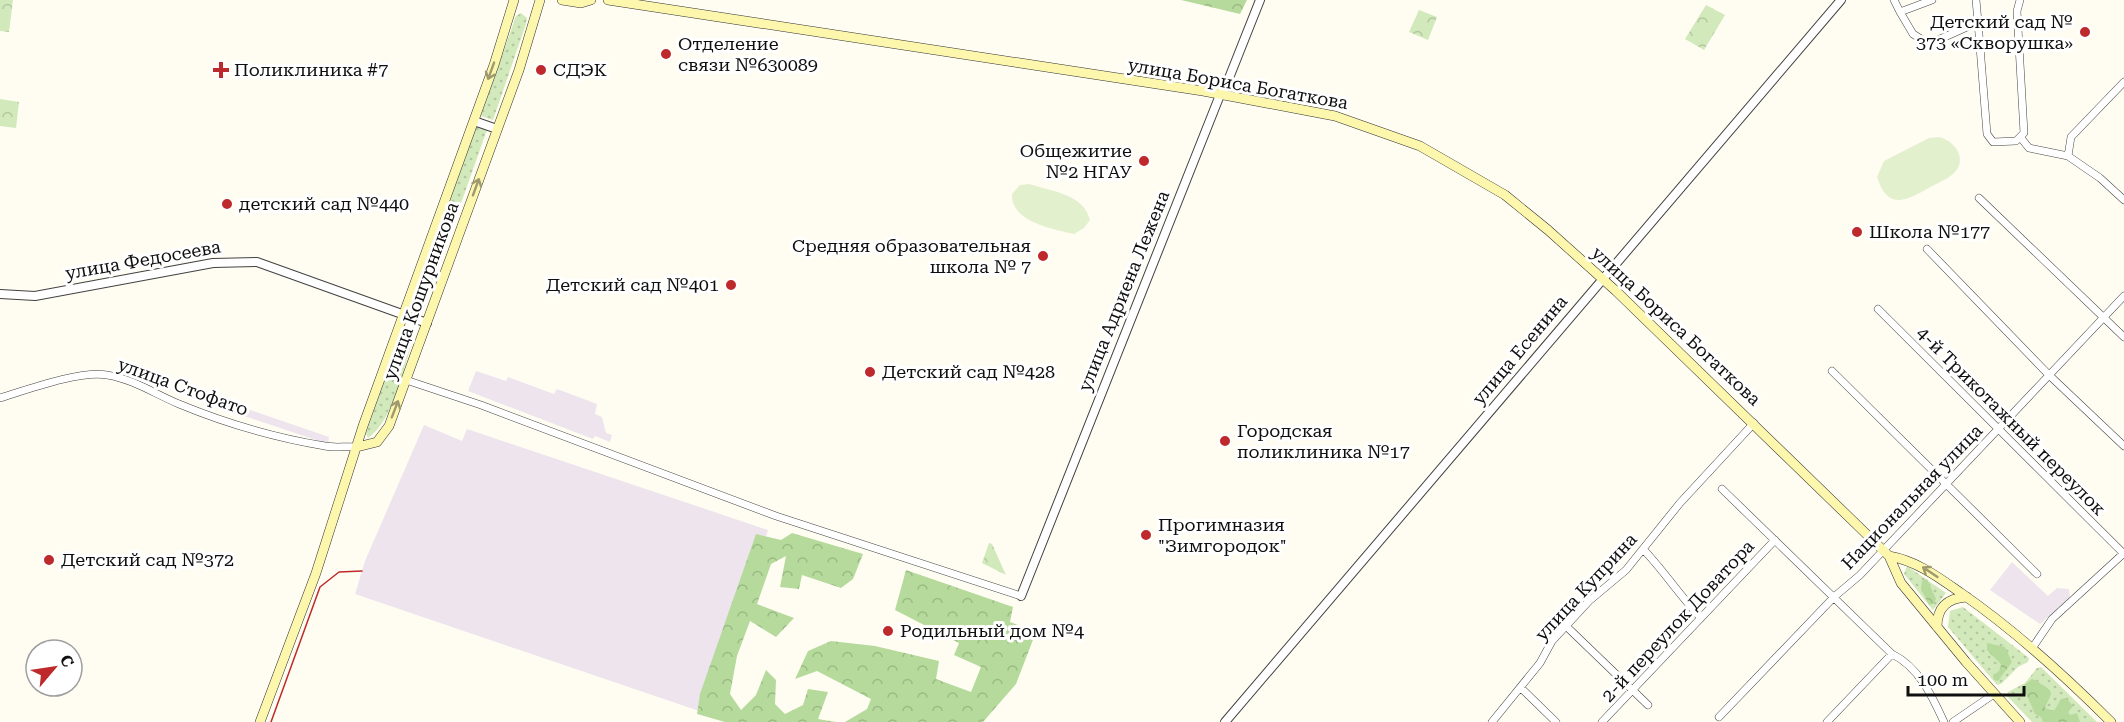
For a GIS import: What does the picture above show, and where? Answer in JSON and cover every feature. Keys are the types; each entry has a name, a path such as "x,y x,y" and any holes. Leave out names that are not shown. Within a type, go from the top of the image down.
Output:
{"main road":[{"name":"улица Кошурникова","path":"260,722 316,573 357,447 474,120 514,0"},
{"name":"улица Кошурникова","path":"357,447 377,442 383,435 406,381 519,70 540,0"},
{"path":"562,0 581,3 591,0"},
{"name":"улица Бориса Богаткова","path":"608,0 1220,95 1335,116 1420,146 1505,195 1602,278 1754,423 1885,553 1901,583 2020,722"},
{"name":"улица Бориса Богаткова","path":"1885,553 1922,566 1967,597 2033,647 2111,722"},
{"path":"1937,627 1937,618 1946,602 1954,598 1967,597"}],"street":[{"name":"улица Адриена Лежена","path":"1021,596 1260,0"},
{"name":"улица Есенина","path":"1225,722 1841,0"},
{"path":"1894,0 1913,34 1929,44 1977,22"},
{"path":"1900,12 1932,0"},
{"path":"1976,0 1987,134 1993,142 2021,138"},
{"path":"2020,0 2017,11 2024,133 2021,138"},
{"path":"2068,156 2070,137 2124,82"},
{"path":"474,120 497,129"},
{"path":"2021,138 2029,148 2068,156 2100,178 2124,200"},
{"path":"2118,194 2124,188"},
{"path":"1979,198 2124,337"},
{"path":"1927,249 2049,375 2124,446"},
{"name":"улица Федосеева","path":"0,294 36,296 213,263 248,262 277,267 403,316 427,323"},
{"name":"Национальная улица","path":"1719,717 1834,597 1885,553 1945,483 2124,296"},
{"name":"4-й Трикотажный переулок","path":"1878,309 2124,553"},
{"path":"1832,371 2037,574"},
{"name":"улица Стофато","path":"0,398 87,375 106,374 137,384 180,404 270,433 327,446 357,447"},
{"path":"406,381 481,405 776,516 1021,596"},
{"name":"улица Куприна","path":"1492,722 1521,688 1552,641 1589,601 1626,570 1680,503 1754,423"},
{"path":"1722,489 1892,654 1905,660 1930,692 1944,722"},
{"name":"2-й переулок Доватора","path":"1602,722 1775,540"},
{"path":"1643,549 1662,569 1680,596 1701,618"},
{"path":"2033,647 2052,619 2124,553"},
{"path":"1566,626 1648,705"},
{"path":"1827,722 1892,654"},
{"path":"1521,688 1556,722"},
{"path":"1953,722 1994,694"}],"shaded area":[{"path":"476,371 506,381 508,377 554,394 557,389 597,404 595,414 602,417 606,433 612,435 610,442 595,436 593,439 468,391"},
{"path":"236,405 329,437 328,444 235,413"},
{"path":"424,425 462,441 467,429 768,530 708,714 355,594 365,561"},
{"path":"2012,562 2048,596 2057,588 2069,589 2070,597 2040,624 1990,590"}],"green space":[{"path":"0,0 13,0 9,32 0,31"},
{"path":"1181,0 1247,0 1240,14"},
{"path":"1706,5 1725,15 1704,50 1685,39"},
{"path":"1419,10 1437,17 1428,40 1409,32"},
{"path":"521,13 527,18 526,24 493,120 481,116 516,16"},
{"path":"0,99 19,102 16,128 0,126"},
{"path":"476,126 487,130 422,313 411,310"},
{"path":"1939,137 1954,145 1957,150 1960,161 1955,172 1911,197 1897,200 1886,194 1877,177 1884,161 1929,138"},
{"path":"1029,184 1074,199 1087,211 1090,220 1084,228 1074,234 1044,226 1025,217 1013,203 1012,194 1020,185"},
{"path":"402,332 414,336 402,377 385,419 368,438 366,433"},
{"path":"792,533 863,554 853,579 841,588 802,575 799,589 780,587 786,556 771,564 757,604 794,618 776,637 750,621 737,656 730,694 741,710 756,695 766,670 776,680 775,704 785,714 803,705 808,689 828,692 818,719 836,722 725,722 697,714 700,694 756,534 781,540"},
{"path":"989,543 992,544 1006,575 982,563"},
{"path":"1907,566 1946,593 1933,610 1904,574"},
{"path":"906,570 1013,607 1010,622 1036,632 1016,684 983,722 845,722 867,709 871,699 817,671 795,679 808,651 831,641 875,646 939,661 936,679 971,692 981,667 954,655 959,643 895,610"},
{"path":"1927,579 1936,599 1933,604 1929,605 1921,589 1922,581"},
{"path":"1963,607 2029,658 2028,662 2018,667 2001,684 1997,685 1948,627 1950,611"},
{"path":"1987,643 2005,647 2012,662 1998,681 1994,680 1993,676 2000,670 2001,664 1987,650"},
{"path":"2041,667 2097,722 2032,722 2007,696 2008,692 2025,683 2037,668"},
{"path":"2032,679 2051,692 2045,708 2054,711 2061,699 2066,698 2073,706 2068,712 2070,715 2077,713 2080,722 2043,722 2041,717 2035,714 2023,686"}],"tram line":[{"path":"271,722 320,587 339,572 362,571"}],"place":[{"name":"Детский сад № 373 «Скворушка»","path":"2085,32"},
{"name":"Отделение связи №630089","path":"666,54"},
{"name":"Поликлиника #7","path":"221,70"},
{"name":"СДЭК","path":"541,70"},
{"name":"Общежитие №2 НГАУ","path":"1144,161"},
{"name":"детский сад №440","path":"227,204"},
{"name":"Школа №177","path":"1857,232"},
{"name":"Средняя образовательная школа № 7","path":"1043,256"},
{"name":"Детский сад №401","path":"731,285"},
{"name":"Детский сад №428","path":"870,372"},
{"name":"Городская поликлиника №17","path":"1225,441"},
{"name":"Прогимназия \"Зимгородок\"","path":"1146,535"},
{"name":"Детский сад №372","path":"49,560"},
{"name":"Родильный дом №4","path":"888,631"}]}
